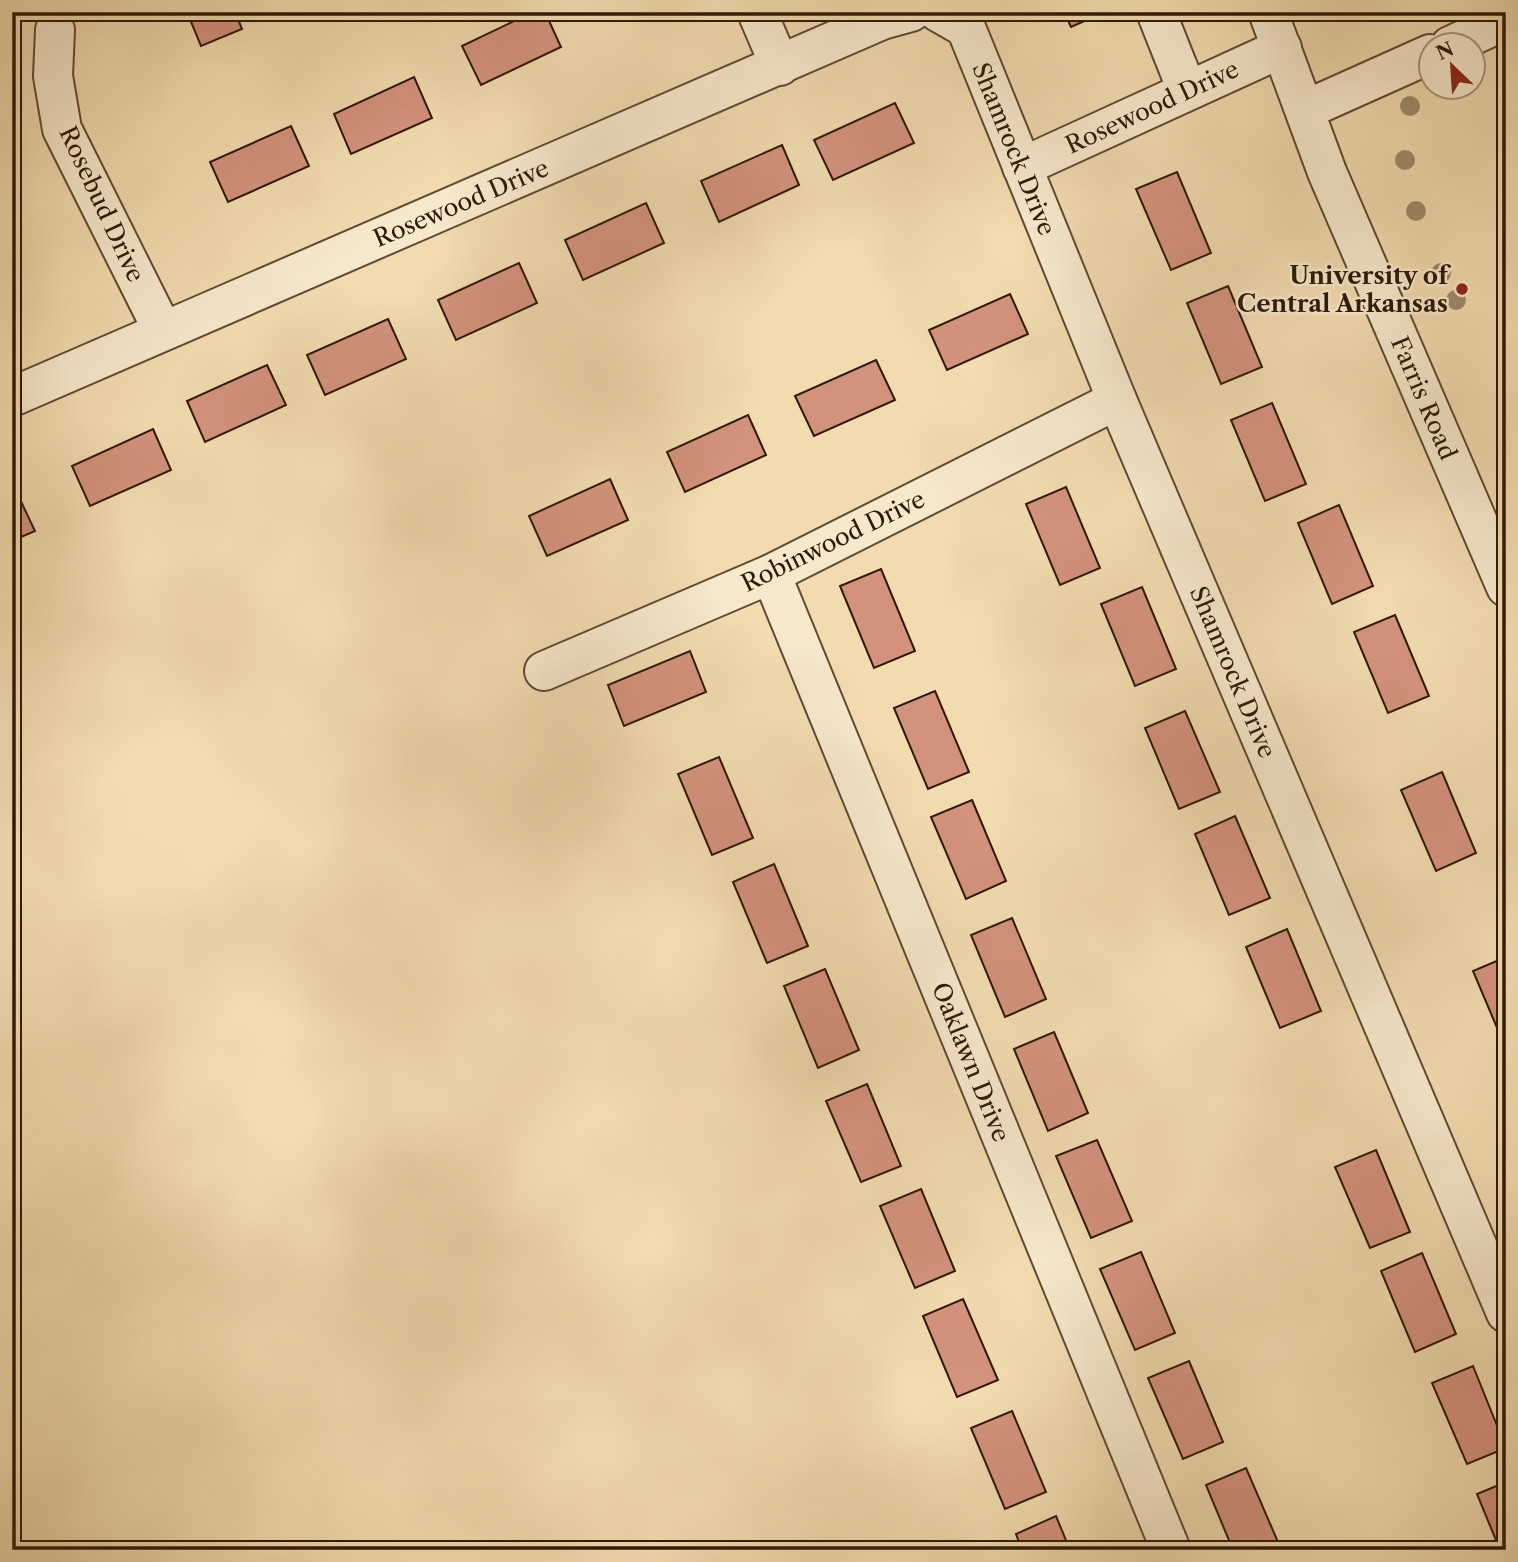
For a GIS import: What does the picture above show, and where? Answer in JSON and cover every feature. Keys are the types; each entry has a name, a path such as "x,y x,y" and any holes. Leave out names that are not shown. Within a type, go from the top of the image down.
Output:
{"street":[{"path":"757,12 779,66"},
{"name":"Rosewood Drive","path":"12,397 883,20 911,12"},
{"path":"1156,12 1187,90"},
{"name":"Farris Road","path":"1268,12 1327,172 1506,587"},
{"name":"Shamrock Drive","path":"952,20 1022,167 1117,400 1506,1313"},
{"path":"1480,32 1506,20"},
{"name":"Rosebud Drive","path":"55,30 53,76 62,129 163,331"},
{"name":"Rosewood Drive","path":"1022,167 1282,48"},
{"path":"1305,110 1416,60"},
{"name":"Robinwood Drive","path":"544,671 771,574 1117,400"},
{"name":"Oaklawn Drive","path":"771,574 1171,1550"}],"building":[{"path":"187,12 235,12 242,29 201,46"},
{"path":"533,12 545,12 561,47 481,85 462,46"},
{"path":"1064,12 1105,12 1071,27"},
{"path":"414,77 432,118 351,154 334,114"},
{"path":"895,103 914,143 833,180 814,140"},
{"path":"291,126 309,166 228,202 210,162"},
{"path":"782,145 799,185 719,222 701,181"},
{"path":"1177,172 1211,253 1171,270 1136,189"},
{"path":"646,203 664,243 583,280 565,240"},
{"path":"519,263 537,303 456,340 438,300"},
{"path":"1228,286 1262,367 1221,384 1187,303"},
{"path":"1010,294 1028,334 947,370 929,330"},
{"path":"388,319 406,359 325,395 307,355"},
{"path":"876,360 895,400 814,436 795,396"},
{"path":"267,365 286,405 205,442 187,401"},
{"path":"1272,403 1306,484 1265,501 1231,420"},
{"path":"748,415 766,455 685,492 667,452"},
{"path":"153,429 171,470 90,506 72,466"},
{"path":"610,479 628,520 547,556 529,516"},
{"path":"1066,487 1100,568 1060,585 1026,504"},
{"path":"16,491 35,531 12,541 12,493"},
{"path":"1339,505 1373,586 1332,604 1298,523"},
{"path":"881,569 915,651 874,668 840,586"},
{"path":"1142,587 1176,669 1135,686 1101,604"},
{"path":"1395,615 1429,696 1388,713 1354,632"},
{"path":"690,651 706,692 624,726 608,685"},
{"path":"935,691 969,772 928,789 894,708"},
{"path":"1185,711 1220,792 1179,809 1145,728"},
{"path":"719,757 753,838 712,855 678,774"},
{"path":"1442,772 1476,853 1436,871 1401,790"},
{"path":"972,800 1006,881 966,899 931,817"},
{"path":"1235,816 1270,898 1229,915 1195,834"},
{"path":"774,864 808,946 767,963 733,882"},
{"path":"1012,918 1046,999 1005,1017 971,935"},
{"path":"1287,929 1321,1011 1280,1028 1246,947"},
{"path":"1506,957 1506,1049 1473,971"},
{"path":"825,969 859,1050 818,1068 784,986"},
{"path":"1054,1032 1088,1113 1048,1131 1014,1049"},
{"path":"867,1084 901,1166 861,1182 826,1101"},
{"path":"1097,1140 1132,1221 1091,1238 1056,1156"},
{"path":"1376,1150 1410,1232 1370,1248 1335,1167"},
{"path":"921,1189 955,1271 915,1288 880,1206"},
{"path":"1141,1252 1175,1333 1135,1350 1100,1269"},
{"path":"1422,1253 1456,1334 1415,1352 1381,1271"},
{"path":"963,1299 998,1380 957,1397 923,1316"},
{"path":"1189,1361 1223,1442 1183,1459 1148,1378"},
{"path":"1473,1366 1506,1448 1467,1464 1432,1383"},
{"path":"1012,1411 1046,1492 1005,1509 971,1428"},
{"path":"1246,1468 1281,1549 1279,1550 1233,1550 1206,1485"},
{"path":"1506,1482 1506,1550 1500,1550 1477,1494"},
{"path":"1056,1516 1070,1550 1022,1550 1016,1534"}],"place":[{"name":"University of Central Arkansas","path":"1462,289"}]}
